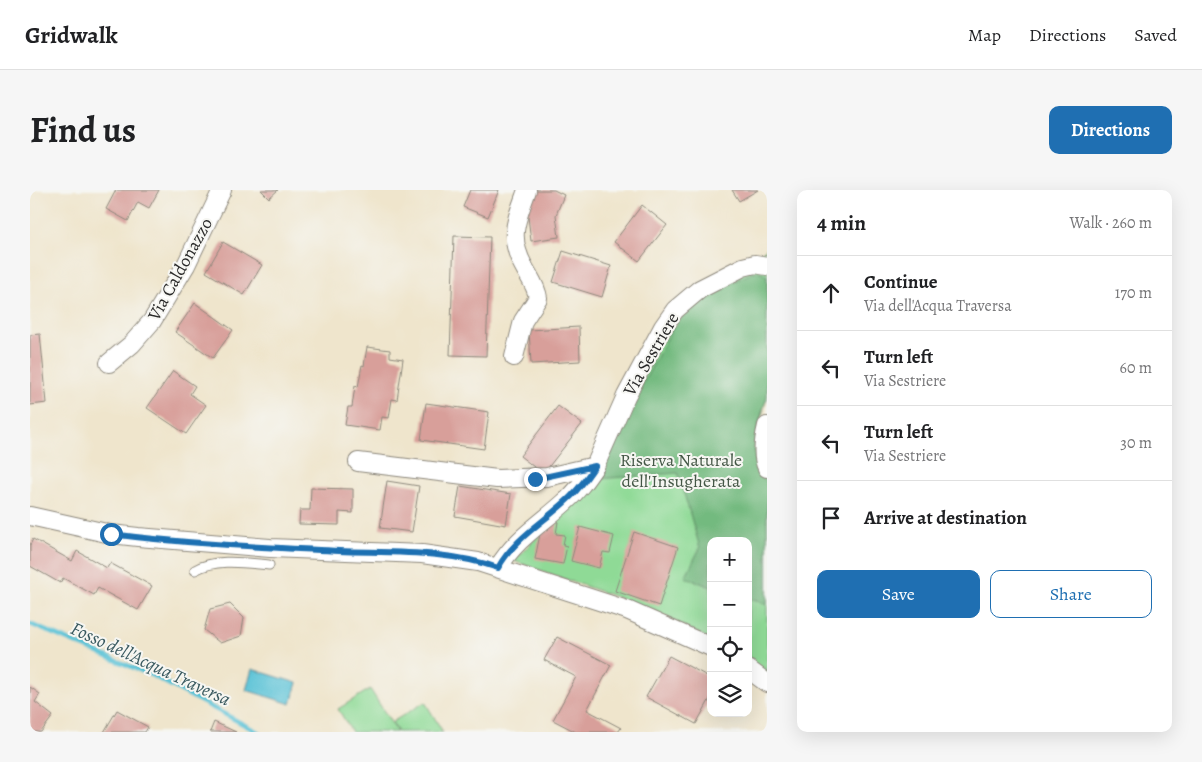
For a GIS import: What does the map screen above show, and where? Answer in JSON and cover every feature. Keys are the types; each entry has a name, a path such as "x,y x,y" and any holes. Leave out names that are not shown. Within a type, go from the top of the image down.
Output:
{"street":[{"name":"Via Caldonazzo","path":"108,363 132,344 152,321 186,265 222,190"},
{"path":"514,356 524,322 538,298 518,255 514,241 516,224 527,190"},
{"name":"Via Sestriere","path":"498,568 518,541 573,494 595,466 626,396 663,327 675,310 700,289 743,267 754,264 767,266"},
{"path":"767,426 764,444 767,468"},
{"path":"358,462 497,479 548,477 595,466"},
{"path":"30,516 111,534 166,540 422,554 478,562 627,610 707,645"},
{"path":"752,672 767,683"}],"lane":[{"path":"227,544 227,562"},
{"path":"195,570 211,564 227,562 269,565"}],"green space":[{"name":"Riserva Naturale dell'Insugherata","path":"767,248 767,395 754,448 767,471 767,675 752,663 752,537 707,537 707,638 653,610 514,561 592,479 661,337"},
{"path":"755,272 762,273 767,277 767,398 757,430 754,454 760,474 767,482 767,605 752,599 752,537 707,537 707,585 685,577 700,548 678,473 597,479 634,400 671,331 682,316 705,296"},
{"path":"370,689 397,732 352,732 338,709"},
{"path":"425,702 443,732 398,732 392,722"}],"water":[{"path":"252,669 297,683 291,704 246,690"}],"building":[{"path":"116,190 159,190 149,208 138,202 128,221 106,209"},
{"path":"261,190 278,190 269,198"},
{"path":"470,190 499,190 488,217 463,207"},
{"path":"535,190 554,190 564,195 556,215 559,237 531,241 527,209"},
{"path":"732,190 758,190 739,201"},
{"path":"642,205 667,225 639,261 614,242"},
{"path":"454,236 490,237 486,356 450,355"},
{"path":"223,242 262,265 244,295 206,272"},
{"path":"563,251 611,266 602,297 553,282"},
{"path":"195,303 233,330 213,358 175,332"},
{"path":"579,327 580,361 531,364 529,330"},
{"path":"40,334 47,403 30,405 30,335"},
{"path":"367,347 390,350 390,357 403,359 397,400 392,399 389,418 382,417 380,430 345,425 348,407 352,407 355,386 358,387 362,365 364,366"},
{"path":"173,371 195,386 190,394 206,405 186,434 147,408"},
{"path":"426,403 489,412 484,449 421,440"},
{"path":"558,406 582,424 543,474 520,456"},
{"path":"387,481 419,486 412,532 380,528"},
{"path":"460,486 511,494 506,525 455,516"},
{"path":"311,488 353,489 353,513 339,512 339,525 299,524 300,510 310,510"},
{"path":"550,521 558,522 556,534 565,535 563,545 567,546 563,564 535,559 541,529 548,531"},
{"path":"580,527 614,536 610,553 603,552 599,568 571,561"},
{"path":"634,532 678,547 659,606 615,591"},
{"path":"33,539 72,561 77,551 107,568 110,563 152,586 138,610 98,588 94,595 63,578 60,583 30,566 30,545"},
{"path":"230,604 244,618 241,636 220,643 204,630 210,609"},
{"path":"557,637 611,665 587,710 621,728 618,732 576,732 553,720 576,677 544,660"},
{"path":"669,656 707,676 707,704 696,724 646,697"},
{"path":"30,687 40,694 35,702 53,716 41,732 30,732"},
{"path":"117,710 148,727 145,732 104,732"},
{"path":"214,722 236,732 210,732"}],"waterway":[{"name":"Fosso dell'Acqua Traversa","path":"30,624 153,676 258,732"}],"route":[{"path":"111,534 270,548 422,554 478,562 498,568 518,541 565,503 595,466 535,479"}]}
